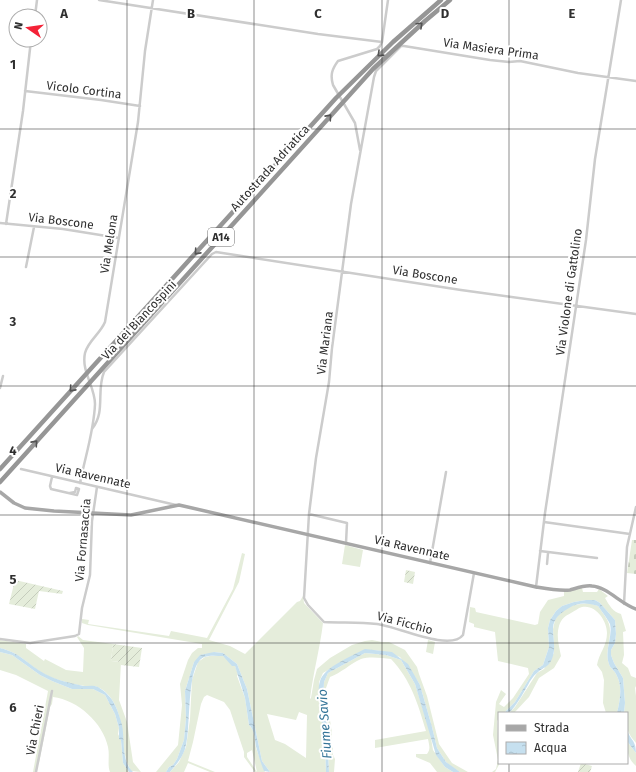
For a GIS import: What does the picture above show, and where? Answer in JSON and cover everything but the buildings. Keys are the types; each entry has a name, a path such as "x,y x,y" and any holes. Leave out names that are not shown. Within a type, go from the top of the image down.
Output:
{"highway":[{"name":"Autostrada Adriatica","path":"0,469 336,98 393,42 441,0"},
{"name":"Autostrada Adriatica","path":"0,482 373,69 450,0"}],"main road":[{"name":"Via Ravennate","path":"0,492 14,503 25,508 131,516 179,505 536,587 555,590 569,590 592,586 601,588 624,604 636,609"}],"street":[{"path":"100,0 311,33 382,42"},
{"name":"Via Melona","path":"80,483 92,429 95,400 84,357 89,344 100,332 105,322 140,106 145,51 153,8 153,0"},
{"path":"377,49 382,42 388,0"},
{"name":"Via Violone di Gattolino","path":"536,587 544,522 586,240 593,177 621,0"},
{"path":"374,41 377,49"},
{"name":"Via Masiera Prima","path":"376,71 401,46 404,46 490,60 508,62 520,60 552,68 608,78 636,81"},
{"path":"6,224 30,48"},
{"name":"Via Mariana","path":"360,153 355,123 331,79 332,72 334,66 338,62 377,49"},
{"name":"Via Mariana","path":"308,535 316,458 330,382 332,348 352,204 376,71"},
{"name":"Vicolo Cortina","path":"25,91 140,106"},
{"name":"Via Boscone","path":"0,223 63,229 119,238"},
{"path":"26,267 34,227"},
{"name":"Via Boscone","path":"212,254 220,252 281,263 343,271 497,296 576,305 636,314"},
{"name":"Via dei Biancospini","path":"92,429 96,424 101,407 100,390 104,372 212,254"},
{"path":"0,388 3,376"},
{"name":"Via Ravennate","path":"21,470 179,505"},
{"path":"430,563 446,472"},
{"path":"52,477 50,486 51,489 70,493"},
{"name":"Via Fornasaccia","path":"0,639 30,643 75,636 79,634 82,608 90,575 92,513 97,487"},
{"path":"160,501 164,504 165,508"},
{"path":"624,604 627,547 636,506"},
{"path":"309,514 347,523 346,544"},
{"path":"544,522 630,534"},
{"name":"Via Ficchio","path":"308,535 304,598 308,605 324,622 380,624 439,641 461,638 465,631 474,573"},
{"path":"540,551 597,558"},
{"path":"547,564 548,553"},
{"name":"Via Chieri","path":"36,772 52,691"}],"green space":[{"path":"632,540 636,540 636,574 627,573"},
{"path":"345,545 363,550 360,567 342,564"},
{"path":"242,553 245,554 239,582 209,640 230,646 245,654 297,602 300,601 303,596 304,603 323,623 310,699 317,669 330,658 352,645 372,640 389,642 405,650 417,667 427,696 439,744 452,763 468,772 460,772 452,767 446,762 437,748 420,685 400,657 382,651 372,650 354,655 323,673 319,682 319,700 323,727 322,734 325,739 326,772 270,772 262,761 247,689 237,664 223,653 214,652 194,662 185,691 186,719 184,740 177,759 173,765 169,767 166,772 156,772 178,745 182,705 180,684 188,660 192,653 198,648 202,648 202,644 88,625 82,623 82,619 89,620 88,624 169,636 171,631 207,638 233,589","holes":["299,712 307,715 306,758 285,744 275,740 267,714 296,720"]},
{"path":"406,570 415,572 413,584 404,582"},
{"path":"15,580 63,591 62,594 39,591 35,609 9,604"},
{"path":"582,588 583,592 597,592 599,589 608,596 605,598 612,608 621,614 626,631 623,632 624,655 622,663 628,668 631,676 636,678 636,743 630,736 628,729 628,712 624,712 623,678 611,655 611,650 615,643 615,620 600,603 595,600 586,600 562,606 556,611 550,620 548,628 549,647 543,665 534,671 515,702 505,712 498,712 498,760 493,735 496,702 501,690 506,694 499,704 504,707 513,698 529,674 528,668 498,661 495,632 474,627 474,624 469,622 470,607 475,608 476,612 535,625 538,624 540,612 548,600 564,596 564,592"},
{"path":"589,603 598,606 609,624 610,634 607,654 610,665 620,683 620,698 617,712 606,712 603,703 604,680 602,672 597,665 607,638 605,623 600,614 592,608 582,607 567,615 559,626 558,641 561,656 554,668 539,678 529,697 515,712 510,712 515,707 537,673 544,669 554,653 553,629 555,620 560,612 573,605"},
{"path":"78,636 83,640 113,644 111,661 121,662 119,700 127,722 133,762 141,772 131,771 127,763 118,711 113,701 105,691 96,686 75,684 44,674 19,656 0,648 0,640 26,644 26,648 44,661 45,659 66,670 83,672 84,648 77,637"},
{"path":"428,640 435,642 433,654 426,652"},
{"path":"113,644 142,648 139,667 121,665 121,662 111,661"},
{"path":"0,652 12,655 40,675 52,681 72,689 93,689 105,695 115,714 119,728 118,734 121,740 123,763 129,772 110,772 108,747 101,729 95,721 80,708 62,699 53,697 39,763 36,772 33,772 48,691 16,675 0,670"},
{"path":"365,653 386,655 401,660 415,684 430,732 433,750 445,767 453,772 437,772 430,763 416,757 416,754 427,754 429,750 428,739 375,748 375,740 426,731 413,693 404,675 391,659 372,657 361,659 330,677 326,688 326,695 332,733 331,745 335,759 334,772 329,772 328,727 323,702 324,682 328,673"},
{"path":"223,656 235,666 245,698 249,725 253,730 256,748 265,772 257,772 255,772 244,757 244,752 230,710 224,702 207,695 204,697 201,704 188,761 215,772 210,772 188,763 184,772 170,772 179,762 186,747 190,719 192,680 198,662 205,657","holes":["252,750 257,772 247,757 247,753"]},
{"path":"628,742 636,753 636,766 628,755"},
{"path":"498,760 498,764 499,764 495,772 492,772 496,769"},
{"path":"581,764 592,766 590,772 578,772"}],"water":[{"path":"595,600 600,603 615,620 615,643 611,650 611,655 623,678 624,712 617,712 620,698 620,683 610,665 607,654 611,629 610,624 598,606 584,604 569,608 556,619 553,625 554,651 552,659 547,666 533,677 512,710 510,712 505,712 515,702 534,671 543,665 549,647 548,628 550,620 556,611 562,606 574,602"},
{"path":"0,648 19,656 49,676 83,686 96,686 106,693 114,702 119,715 123,731 125,756 129,767 133,772 129,772 123,763 121,740 119,739 119,728 115,714 105,695 93,689 72,689 52,681 40,675 12,655 0,652"},
{"name":"Fiume Savio","path":"365,649 392,652 408,664 420,685 437,748 446,762 460,772 453,772 445,767 436,755 415,684 401,660 386,655 365,653 328,673 324,682 323,702 328,727 329,772 326,772 325,739 319,692 320,681 327,671"},
{"path":"214,652 223,653 237,664 247,689 262,761 270,772 264,771 260,760 254,733 249,725 245,698 235,666 232,666 223,656 209,656 204,657 198,663 194,672 191,685 185,749 181,758 170,772 166,772 177,759 184,740 186,719 185,691 194,662 200,655"},
{"path":"628,731 634,742 636,753 628,742"}]}
